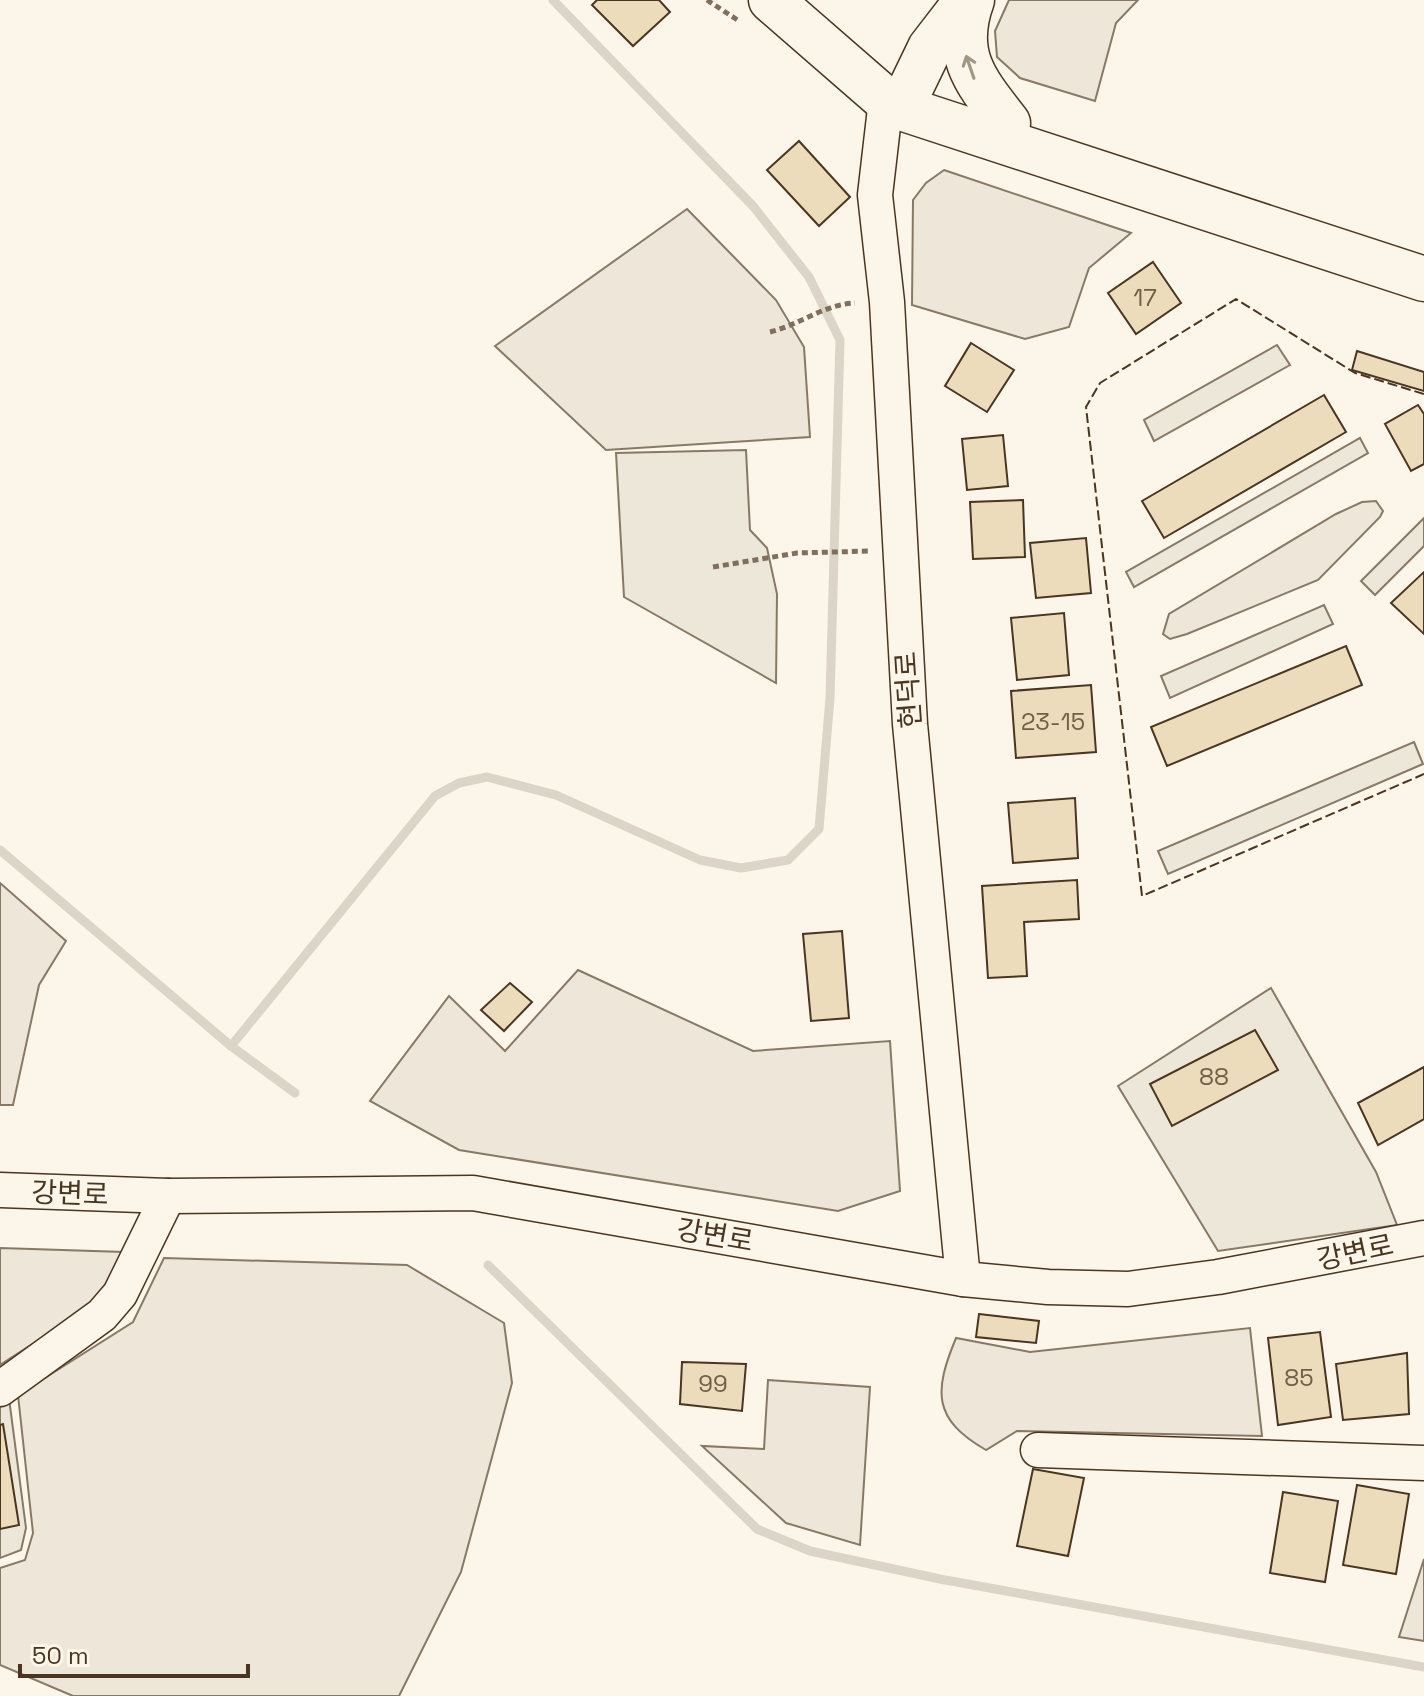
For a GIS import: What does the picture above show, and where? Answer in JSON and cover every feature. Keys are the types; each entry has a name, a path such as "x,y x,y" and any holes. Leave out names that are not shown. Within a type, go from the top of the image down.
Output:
{"main road":[{"path":"774,0 898,92 1424,279"},
{"path":"898,92 944,0"},
{"path":"898,92 970,0"},
{"path":"970,0 964,43 969,69 1008,123"},
{"path":"898,92 1008,123 1197,193 1331,236 1424,257"}],"street":[{"name":"현덕로","path":"898,92 875,195 887,302 910,724 963,1279"},
{"name":"강변로","path":"0,1190 168,1196 473,1193 963,1279 1128,1289 1312,1262 1424,1238"},
{"path":"0,1389 102,1315 120,1294 168,1196"},
{"path":"1038,1450 1424,1463"}],"path":[{"path":"770,332 794,326 803,319 843,303"},
{"path":"713,567 797,553 854,554"}],"shaded area":[{"path":"1009,0 1138,0 1116,23 1095,101 1020,78 997,57 995,31"},
{"path":"944,170 1131,233 1089,268 1069,327 1025,339 912,305 913,200 926,183"},
{"path":"687,209 776,300 804,347 810,437 606,450 495,346"},
{"path":"1277,345 1290,365 1154,441 1144,420"},
{"path":"1360,438 1368,453 1134,587 1126,572"},
{"path":"746,450 750,530 767,548 777,594 776,683 624,597 616,453"},
{"path":"1376,501 1383,511 1380,517 1318,580 1187,634 1170,639 1163,634 1169,614 1336,514 1362,502"},
{"path":"1424,518 1424,546 1375,595 1361,581"},
{"path":"1324,605 1333,624 1170,698 1161,676"},
{"path":"1414,742 1423,764 1168,874 1158,851"},
{"path":"0,883 66,941 39,985 13,1105 0,1105"},
{"path":"578,970 753,1051 890,1041 900,1191 838,1211 459,1150 370,1101 449,996 505,1051"},
{"path":"1271,988 1376,1172 1397,1225 1218,1251 1118,1086"},
{"path":"0,1248 124,1252 112,1278 90,1307 0,1365"},
{"path":"164,1258 407,1265 504,1323 512,1383 461,1572 399,1696 73,1696 0,1665 0,1568 25,1560 33,1533 18,1395 133,1322"},
{"path":"1250,1328 1262,1436 1017,1431 986,1450 955,1427 942,1402 944,1374 956,1338 1030,1352"},
{"path":"768,1380 870,1387 860,1545 786,1523 702,1446 764,1449"},
{"path":"0,1383 7,1383 26,1528 21,1550 0,1558"},
{"path":"1424,1559 1424,1641 1399,1637"}],"building":[{"path":"597,0 659,0 670,12 633,46 592,5"},
{"path":"799,141 850,197 819,226 767,170"},
{"path":"1153,262 1181,303 1136,334 1108,293"},
{"path":"971,343 1014,370 987,412 945,386"},
{"path":"1357,351 1424,372 1424,391 1352,370"},
{"path":"1324,395 1346,432 1164,538 1142,501"},
{"path":"1418,405 1424,414 1424,464 1411,471 1385,424"},
{"path":"1003,435 1008,486 967,490 962,439"},
{"path":"1023,500 1025,557 973,559 970,502"},
{"path":"1086,538 1091,593 1036,598 1030,543"},
{"path":"1424,572 1424,634 1391,603"},
{"path":"1064,613 1069,675 1017,680 1011,618"},
{"path":"1346,646 1362,685 1167,766 1151,727"},
{"path":"1091,685 1096,752 1016,758 1011,691"},
{"path":"1075,798 1078,858 1013,863 1008,803"},
{"path":"1077,880 1079,919 1024,922 1027,976 988,978 982,886"},
{"path":"842,931 849,1018 811,1021 803,934"},
{"path":"510,983 532,1002 504,1031 481,1010"},
{"path":"1255,1030 1278,1070 1172,1126 1150,1084"},
{"path":"1424,1067 1424,1119 1378,1145 1358,1103"},
{"path":"979,1314 1039,1321 1036,1343 976,1337"},
{"path":"1320,1332 1331,1417 1278,1425 1268,1338"},
{"path":"1407,1353 1409,1414 1343,1420 1336,1364"},
{"path":"682,1362 746,1364 742,1411 680,1404"},
{"path":"3,1424 19,1525 0,1529 0,1425"},
{"path":"1033,1469 1084,1478 1068,1556 1017,1546"},
{"path":"1357,1485 1409,1494 1396,1574 1343,1565"},
{"path":"1283,1492 1338,1501 1325,1582 1270,1573"}],"waterway":[{"path":"231,1046 435,796 459,783 487,777 556,795 700,860 741,868 788,860 819,829 830,698 840,340 809,277 753,206 553,0"},
{"path":"0,850 231,1046 295,1093"},
{"path":"488,1265 757,1529 810,1551 940,1579 1424,1667"}],"fence":[{"path":"1424,394 1355,373 1236,299 1100,383 1086,407 1142,896 1424,774"}]}
